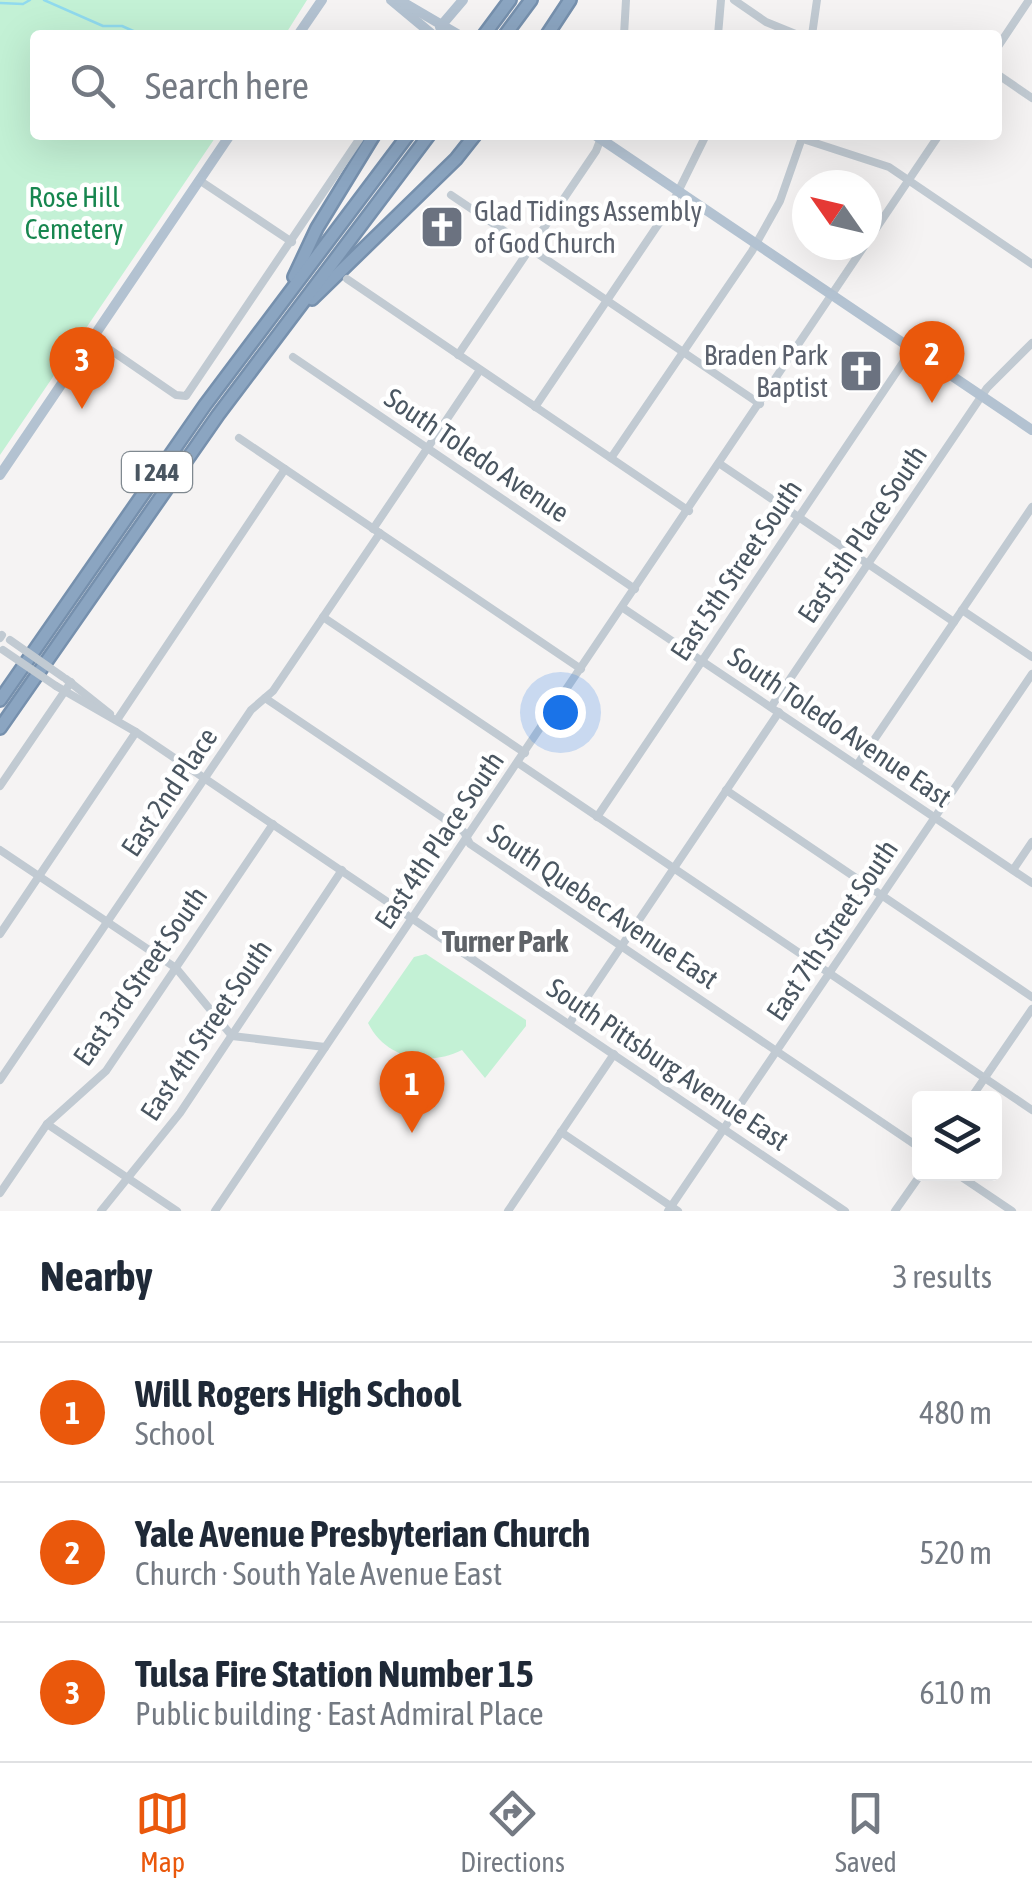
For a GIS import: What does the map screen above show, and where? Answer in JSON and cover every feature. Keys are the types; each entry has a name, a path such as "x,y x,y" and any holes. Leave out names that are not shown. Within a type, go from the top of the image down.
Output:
{"highway":[{"path":"488,30 510,0"},
{"path":"509,30 532,0"},
{"path":"550,30 570,0"},
{"path":"284,298 317,228 371,140"},
{"name":"I 244","path":"0,700 164,462 404,140"},
{"name":"I 244","path":"0,728 166,488 426,140"},
{"path":"291,318 343,271 471,140"}],"main road":[{"path":"301,30 322,0"},
{"path":"391,0 427,30"},
{"path":"399,0 451,30"},
{"path":"437,30 462,0"},
{"path":"0,476 227,140"},
{"path":"605,140 1032,430"}],"street":[{"path":"624,30 626,0"},
{"path":"718,30 720,0"},
{"path":"734,0 786,30"},
{"path":"813,30 816,0"},
{"path":"1002,40 1029,0"},
{"path":"1002,77 1032,98"},
{"path":"92,338 183,397 225,342 359,140"},
{"path":"458,355 597,140"},
{"path":"535,407 678,191 704,140"},
{"path":"610,458 756,243 780,201 802,140"},
{"path":"812,140 872,160 910,179 1032,264"},
{"name":"East 4th Place South","path":"215,1211 936,140"},
{"path":"199,180 292,242"},
{"path":"451,195 760,404"},
{"path":"347,280 689,511"},
{"name":"East 5th Place South","path":"568,1024 726,790 868,564 982,396 1000,372 1032,344"},
{"name":"East 5th Street South","path":"598,817 912,349"},
{"name":"South Toledo Avenue","path":"293,357 636,589"},
{"name":"East 2nd Place","path":"0,1080 252,710 274,691 480,370"},
{"path":"239,438 581,669"},
{"path":"720,464 954,622"},
{"path":"117,720 286,470"},
{"path":"856,765 1032,507"},
{"name":"South Toledo Avenue East","path":"623,608 1032,883"},
{"path":"962,610 1032,657"},
{"path":"323,617 524,753"},
{"name":"South Pittsburg Avenue East","path":"3,637 67,679 117,720"},
{"name":"South Pittsburg Avenue East","path":"2,649 136,732 845,1211"},
{"name":"East 7th Street South","path":"673,1210 1032,674"},
{"path":"0,786 67,679"},
{"name":"South Quebec Avenue East","path":"265,698 464,832 470,844 912,1143"},
{"path":"0,934 136,732"},
{"path":"518,763 1032,1110"},
{"path":"726,790 1032,996"},
{"name":"East 3rd Street South","path":"0,1193 47,1124 106,1071 273,824"},
{"path":"1013,870 1032,842"},
{"path":"0,850 176,968 232,1036 326,1047"},
{"name":"East 4th Street South","path":"102,1211 171,1125 342,870"},
{"path":"976,1091 1032,1009"},
{"path":"509,1211 614,1054"},
{"path":"47,1124 176,1211"},
{"path":"561,1132 673,1210"},
{"path":"895,1211 916,1181"},
{"path":"967,1181 1012,1211"}],"green space":[{"name":"Rose Hill Cemetery","path":"0,0 307,0 288,30 30,30 30,140 214,140 0,455"},
{"path":"426,954 526,1020 526,1026 485,1078 462,1050 436,1058 409,1056 386,1045 368,1023 414,957"}],"waterway":[{"path":"0,3 23,4 30,0"},
{"path":"44,0 103,26 131,30"}],"place":[{"name":"Glad Tidings Assembly of God Church","path":"442,227"},
{"name":"Braden Park Baptist","path":"861,371"},
{"name":"Yale Avenue Presbyterian Church","path":"932,403"},
{"name":"Tulsa Fire Station Number 15","path":"82,409"},
{"name":"Will Rogers High School","path":"412,1133"}],"district":[{"name":"Turner Park","path":"505,942"}]}
